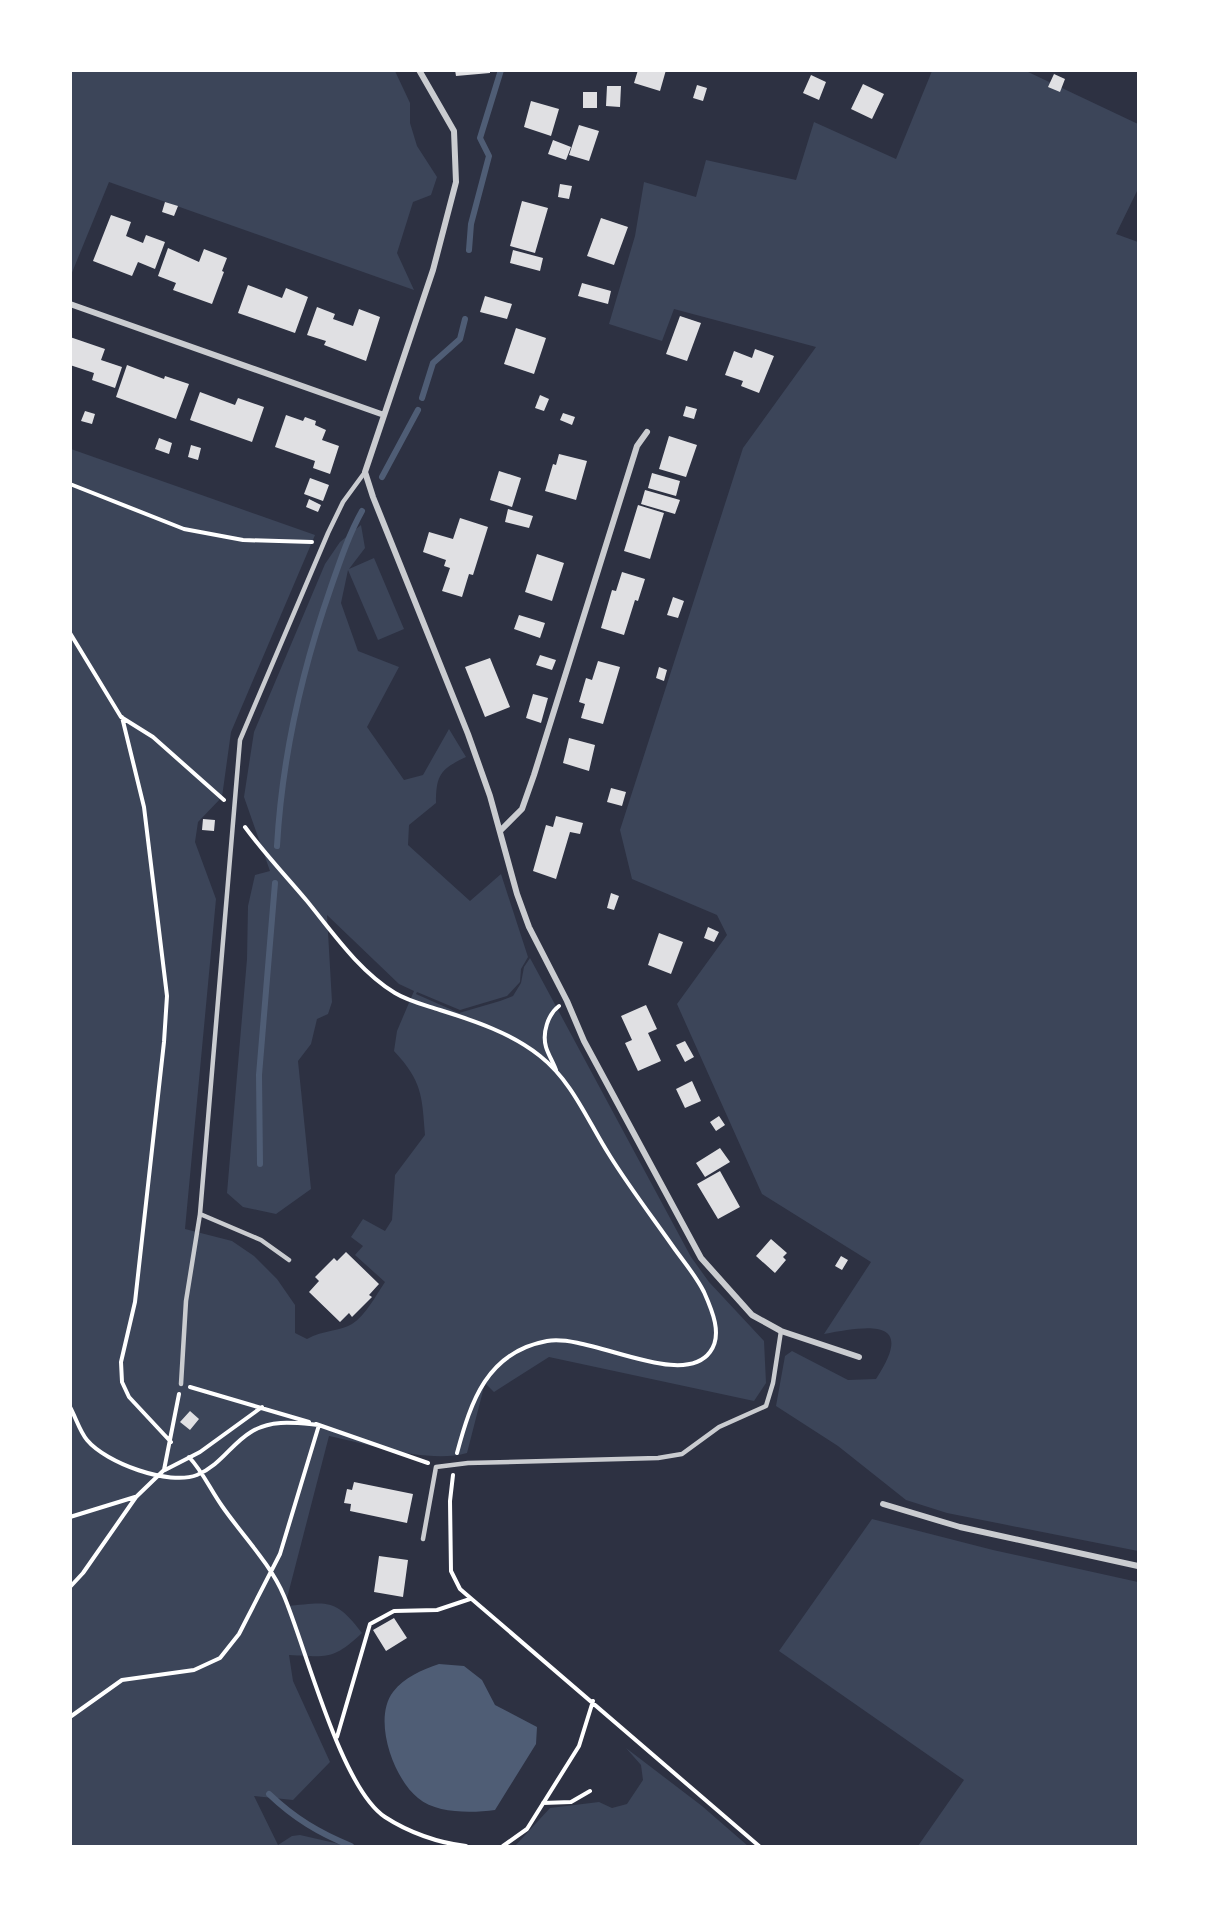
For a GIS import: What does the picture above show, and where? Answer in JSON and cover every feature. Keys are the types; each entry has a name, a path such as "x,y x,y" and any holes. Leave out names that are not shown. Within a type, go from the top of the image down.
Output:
{"street":[{"path":"419,70 454,131 456,182 433,270 365,472 468,734 529,927 567,1000 584,1041 701,1258 752,1315 781,1331 859,1357"},
{"path":"70,304 384,415"},
{"path":"500,831 522,809 637,446 647,432"},
{"path":"883,1504 960,1527 1138,1566"}],"lane":[{"path":"181,1384 186,1301 200,1215 240,740 324,542 343,502 365,472"},
{"path":"200,1215 261,1240 289,1260"},
{"path":"423,1539 436,1467 454,1464 602,1461 658,1458 682,1454 719,1427 766,1406 773,1383 781,1331"}],"path":[{"path":"70,484 183,529 243,540 324,542"},
{"path":"70,633 121,717 144,807 167,996 165,1041 135,1302 121,1362 122,1382 129,1397 171,1442"},
{"path":"121,717 153,738 222,797 344,948 394,992 507,1034 540,1056 558,1073"},
{"path":"567,1000 551,1012 546,1029 545,1046 558,1073 586,1113 609,1155 700,1285 713,1312 715,1345 708,1356 695,1364 674,1366 577,1341 549,1340 525,1348 505,1359 487,1376 477,1390 454,1464 450,1501 451,1571 460,1589 471,1599 593,1701 759,1846"},
{"path":"164,1470 181,1384 319,1425 436,1467"},
{"path":"70,1407 87,1440 97,1449 126,1466 183,1479 203,1472 222,1460 251,1432 286,1422 319,1425"},
{"path":"70,1587 83,1574 136,1497 164,1470 189,1457 262,1407"},
{"path":"70,1717 122,1680 194,1670 220,1658 239,1634 280,1554 319,1425"},
{"path":"189,1457 203,1472 216,1498 282,1592 336,1739 363,1794 384,1816 416,1833 448,1844 466,1846"},
{"path":"70,1517 136,1497"},
{"path":"336,1739 370,1624 394,1611 437,1610 471,1599"},
{"path":"503,1846 527,1829 579,1746 593,1701"},
{"path":"543,1803 571,1802 590,1791"}],"shaded area":[{"path":"71,71 395,71 410,103 410,123 417,146 437,177 431,195 413,202 397,253 414,290 109,182 71,275"},
{"path":"932,71 1026,71 1138,124 1138,189 1116,234 1138,242 1138,1551 947,1513 906,1500 838,1446 776,1406 785,1356 792,1351 848,1380 876,1379 887,1359 891,1345 889,1335 882,1330 871,1328 824,1334 871,1262 762,1194 677,1004 727,935 717,915 632,879 620,830 743,448 816,347 674,309 662,341 609,324 635,236 644,182 696,197 706,160 796,180 814,122 896,159"},
{"path":"71,449 315,535 231,732 222,797 198,822 195,842 216,899 185,1229 232,1241 254,1256 277,1279 295,1305 295,1333 307,1339 348,1326 362,1315 385,1282 355,1255 363,1246 351,1237 363,1219 385,1231 392,1220 395,1175 425,1135 419,1089 410,1071 394,1051 397,1031 414,991 399,984 327,915 332,1002 328,1014 317,1019 311,1044 298,1061 311,1189 276,1214 243,1207 227,1193 247,959 248,906 255,875 270,871 244,797 254,732 325,564 340,542 361,525 365,548 349,569 374,558 404,629 378,640 348,570 341,603 358,651 399,667 367,727 404,780 423,775 449,729 466,757 451,765 442,774 437,785 436,803 409,825 408,845 470,901 501,874 528,957 521,969 520,982 507,996 460,1010 417,992 416,994 459,1013 500,1001 513,996 521,983 524,967 530,958 691,1257 709,1282 764,1341 766,1383 754,1401 549,1357 494,1392 485,1383 467,1453 452,1456 417,1455 329,1436 285,1606 329,1604 344,1613 362,1633 344,1648 329,1655 289,1655 293,1681 330,1762 293,1800 254,1796 278,1845 292,1836 300,1835 348,1846 71,1846"},
{"path":"872,1519 993,1550 1138,1582 1138,1846 918,1846 964,1780 779,1651"},
{"path":"439,1664 464,1666 482,1680 495,1705 537,1727 536,1744 495,1810 476,1812 445,1810 426,1803 409,1789 394,1763 385,1733 387,1704 393,1692 402,1682"},
{"path":"626,1748 702,1806 748,1846 515,1846 550,1808 599,1802 612,1808 627,1804 643,1780 641,1765"}],"building":[{"path":"455,70 490,70 490,73 456,76"},
{"path":"638,70 666,70 660,91 634,83"},
{"path":"1054,74 1065,79 1060,92 1048,87"},
{"path":"811,75 826,82 819,100 803,93"},
{"path":"863,84 884,94 872,119 851,109"},
{"path":"697,85 707,88 703,101 693,98"},
{"path":"607,86 621,86 620,107 606,106"},
{"path":"583,92 597,92 597,108 583,108"},
{"path":"531,101 559,109 551,136 524,127"},
{"path":"579,125 599,131 589,161 569,155"},
{"path":"553,140 571,147 566,160 548,154"},
{"path":"560,184 572,186 569,199 558,197"},
{"path":"522,201 548,208 535,253 510,246"},
{"path":"165,202 178,206 174,216 162,212"},
{"path":"111,215 131,222 126,236 143,243 146,235 165,242 155,269 138,262 132,276 93,261"},
{"path":"601,218 628,227 614,265 587,256"},
{"path":"168,248 199,262 204,249 227,258 212,304 173,290 176,283 158,276"},
{"path":"513,250 543,258 540,271 510,263"},
{"path":"582,283 611,291 608,304 578,296"},
{"path":"248,285 282,298 286,288 308,297 295,333 238,313"},
{"path":"485,296 512,304 507,319 480,312"},
{"path":"317,307 335,314 333,319 353,326 359,309 380,317 366,361 324,345 326,341 307,335"},
{"path":"680,316 701,323 687,361 666,354"},
{"path":"516,328 546,338 534,374 504,364"},
{"path":"70,337 105,349 101,360 122,367 115,388 92,380 94,373 70,365"},
{"path":"755,349 774,356 759,393 741,386 743,381 725,375 734,351 752,358"},
{"path":"127,365 164,379 165,376 189,384 176,419 116,397"},
{"path":"200,392 235,405 238,398 264,407 252,442 190,420"},
{"path":"540,395 549,399 544,411 535,408"},
{"path":"686,406 697,409 694,419 683,416"},
{"path":"85,411 95,414 92,424 81,421"},
{"path":"563,413 575,417 572,425 560,420"},
{"path":"286,415 303,421 305,417 316,421 315,425 326,430 322,440 339,446 330,474 313,468 315,461 275,447"},
{"path":"669,436 697,445 686,477 659,469"},
{"path":"159,438 172,443 169,454 155,449"},
{"path":"191,445 201,448 198,460 188,457"},
{"path":"559,454 587,461 576,500 545,491 553,464 556,465"},
{"path":"499,471 521,478 512,507 490,500"},
{"path":"652,473 680,481 676,496 648,488"},
{"path":"310,478 329,485 323,501 304,494"},
{"path":"645,490 680,500 675,514 641,504"},
{"path":"309,499 321,505 318,512 306,507"},
{"path":"638,505 664,513 650,559 624,551"},
{"path":"508,509 533,516 529,528 505,522"},
{"path":"460,518 488,527 473,575 469,574 462,597 442,591 450,568 444,566 446,560 423,552 429,532 453,539"},
{"path":"537,554 564,563 552,601 525,592"},
{"path":"622,572 645,579 638,601 635,600 624,635 601,628 612,590 616,591"},
{"path":"673,597 684,601 678,618 667,615"},
{"path":"519,615 545,623 540,638 514,629"},
{"path":"540,655 556,660 552,670 536,665"},
{"path":"490,658 510,707 485,717 465,667"},
{"path":"598,661 620,667 603,724 581,718 585,704 579,702 586,678 592,680"},
{"path":"659,667 667,670 664,681 656,678"},
{"path":"533,694 548,698 541,723 526,718"},
{"path":"569,738 595,745 589,771 563,763"},
{"path":"611,788 626,792 622,806 607,802"},
{"path":"556,816 583,823 580,834 570,832 556,879 533,871 546,825 553,827"},
{"path":"203,819 215,820 214,831 202,830"},
{"path":"611,893 619,896 614,910 607,908"},
{"path":"708,927 719,932 714,942 704,938"},
{"path":"659,933 683,942 671,974 648,965"},
{"path":"646,1005 657,1029 648,1033 661,1061 638,1071 625,1043 632,1040 621,1016"},
{"path":"685,1041 694,1057 685,1062 676,1045"},
{"path":"692,1081 701,1101 685,1108 676,1089"},
{"path":"719,1116 725,1125 716,1131 710,1122"},
{"path":"720,1148 730,1162 705,1177 696,1163"},
{"path":"720,1171 740,1207 718,1219 697,1184"},
{"path":"771,1239 787,1253 783,1257 786,1260 775,1273 756,1256"},
{"path":"346,1252 379,1284 369,1295 372,1297 352,1317 349,1313 340,1322 309,1292 319,1281 315,1277 334,1258 337,1261"},
{"path":"841,1256 848,1260 842,1270 835,1266"},
{"path":"190,1411 199,1419 190,1430 180,1422"},
{"path":"354,1482 413,1494 407,1523 350,1511 351,1504 344,1503 347,1489 352,1490"},
{"path":"379,1556 408,1560 403,1597 374,1592"},
{"path":"394,1618 407,1638 386,1651 373,1630"}],"waterway":[{"path":"469,250 471,224 489,156 480,138 501,70"},
{"path":"422,398 433,363 460,339 465,319"},
{"path":"382,477 418,410"},
{"path":"277,846 283,780 302,682 334,577 362,511"},
{"path":"260,1164 259,1075 275,883"},
{"path":"269,1794 307,1824 351,1846"}]}
